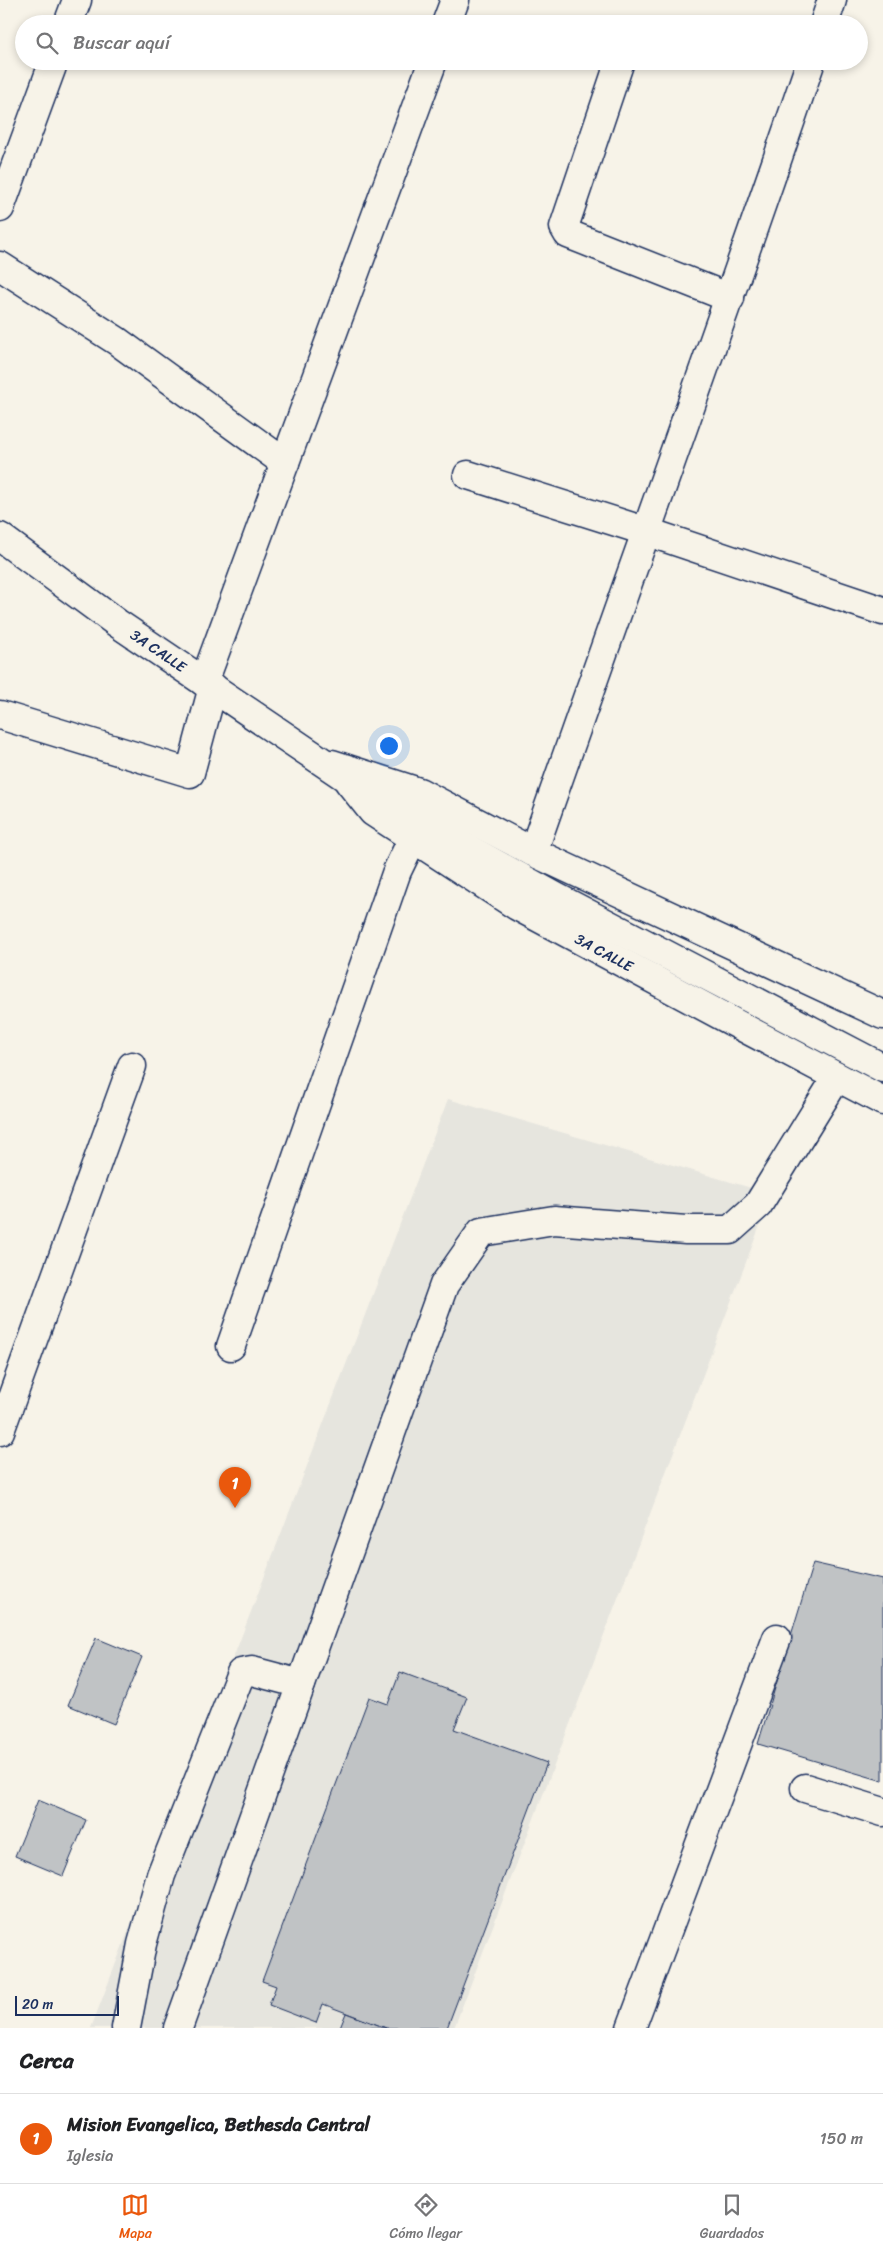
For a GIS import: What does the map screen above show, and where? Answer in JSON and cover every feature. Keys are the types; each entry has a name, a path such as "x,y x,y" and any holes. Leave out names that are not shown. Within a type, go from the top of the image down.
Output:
{"street":[{"path":"71,15 77,0"},
{"path":"449,15 455,0"},
{"path":"827,15 832,0"},
{"path":"0,208 51,70"},
{"path":"0,715 190,773 208,684 285,463 430,70"},
{"path":"617,70 564,227 568,234 730,298"},
{"path":"533,852 645,531 730,298 808,70"},
{"path":"0,266 117,341 285,463"},
{"path":"468,475 645,531 883,611"},
{"name":"3A CALLE","path":"0,537 117,623 376,798 556,898 883,1068"},
{"name":"3A CALLE","path":"321,760 419,792 533,852 883,1015"},
{"name":"3A CALLE","path":"345,777 373,812 518,906 883,1101"},
{"path":"231,1346 397,871 413,838"},
{"path":"0,1431 132,1066"},
{"path":"178,2028 444,1285 481,1232 554,1220 686,1230 730,1230 758,1205 837,1077"},
{"path":"631,2028 777,1638"},
{"path":"126,2028 142,1944 161,1876 241,1673 252,1671 302,1684"},
{"path":"805,1788 883,1812"}],"shaded area":[{"path":"448,1099 772,1194 454,2028 91,2028"}],"building":[{"path":"813,1563 883,1579 883,1781 758,1744"},
{"path":"96,1638 142,1657 114,1724 68,1705"},
{"path":"400,1672 467,1697 454,1729 547,1763 447,2028 386,2028 323,2004 316,2023 269,2005 276,1986 262,1981 369,1697 388,1704"},
{"path":"38,1800 86,1820 63,1876 15,1856"},
{"path":"346,2013 386,2028 340,2028"}],"place":[{"name":"Mision Evangelica, Bethesda Central","path":"235,1508"}]}
